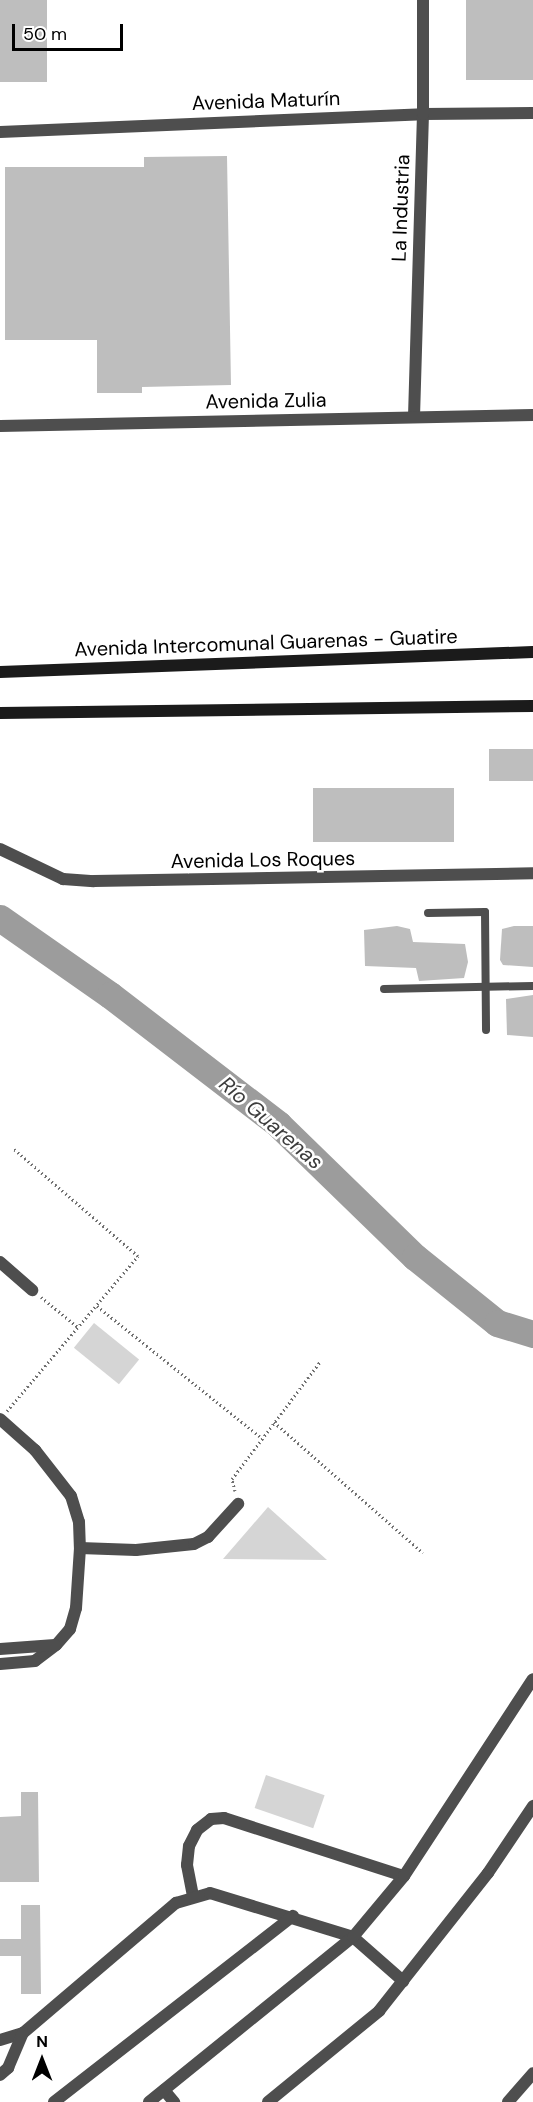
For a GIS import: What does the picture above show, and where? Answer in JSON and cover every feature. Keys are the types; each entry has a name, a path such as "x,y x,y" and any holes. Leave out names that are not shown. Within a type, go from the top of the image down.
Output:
{"main road":[{"name":"Avenida Intercomunal Guarenas - Guatire","path":"0,672 533,652"},
{"path":"0,713 533,706"}],"street":[{"name":"La Industria","path":"414,417 423,114 423,0"},
{"name":"Avenida Maturín","path":"0,132 423,114 533,113"},
{"name":"Avenida Zulia","path":"0,426 533,415"},
{"name":"Avenida Los Roques","path":"0,849 63,879 94,881 533,873"},
{"path":"0,1262 33,1290"},
{"path":"0,1419 35,1450 70,1496 78,1522 80,1548 76,1608 70,1629 56,1645 35,1661 0,1664"},
{"path":"80,1548 136,1550 194,1544 208,1537 238,1504"},
{"path":"0,1649 56,1645"},
{"path":"149,2102 353,1937 404,1876 533,1679"},
{"path":"268,2102 379,2011 488,1873 533,1806"},
{"path":"193,1896 187,1865 189,1846 197,1830 211,1819 224,1818 404,1876"},
{"path":"0,2040 23,2033 159,1915 193,1896 210,1893 293,1916 353,1937 403,1981"},
{"path":"54,2102 293,1916"},
{"path":"0,2075 8,2068 23,2033"},
{"path":"508,2102 533,2073"},
{"path":"164,2090 174,2102"}],"lane":[{"path":"428,913 485,912 486,1030"},
{"path":"384,988 533,986"}],"path":[{"path":"0,1419 138,1256 14,1149"},
{"path":"33,1290 79,1328"},
{"path":"97,1306 262,1438"},
{"path":"238,1504 232,1479 320,1362"},
{"path":"274,1422 423,1553"}],"shaded area":[{"path":"94,1323 139,1360 119,1384 74,1348"},
{"path":"268,1507 327,1560 223,1559"},
{"path":"266,1775 325,1795 313,1828 255,1808"}],"building":[{"path":"0,0 47,0 47,82 0,82"},
{"path":"466,0 533,0 533,80 466,80"},
{"path":"227,156 231,385 142,387 142,393 97,393 97,340 5,340 5,167 144,167 144,157"},
{"path":"489,749 533,749 533,781 489,781"},
{"path":"313,788 454,788 454,842 313,842"},
{"path":"397,926 410,929 413,942 465,944 468,962 464,978 419,981 416,968 365,966 364,930"},
{"path":"514,926 533,926 533,967 503,965 500,960 502,929"},
{"path":"533,995 533,1037 507,1035 506,999"},
{"path":"21,1792 38,1792 39,1882 0,1882 0,1817 21,1816"},
{"path":"21,1905 40,1905 41,1994 21,1994 21,1956 0,1956 0,1939 21,1939"}],"waterway":[{"name":"Río Guarenas","path":"0,918 110,995 278,1124 415,1257 497,1323 533,1334"}]}
